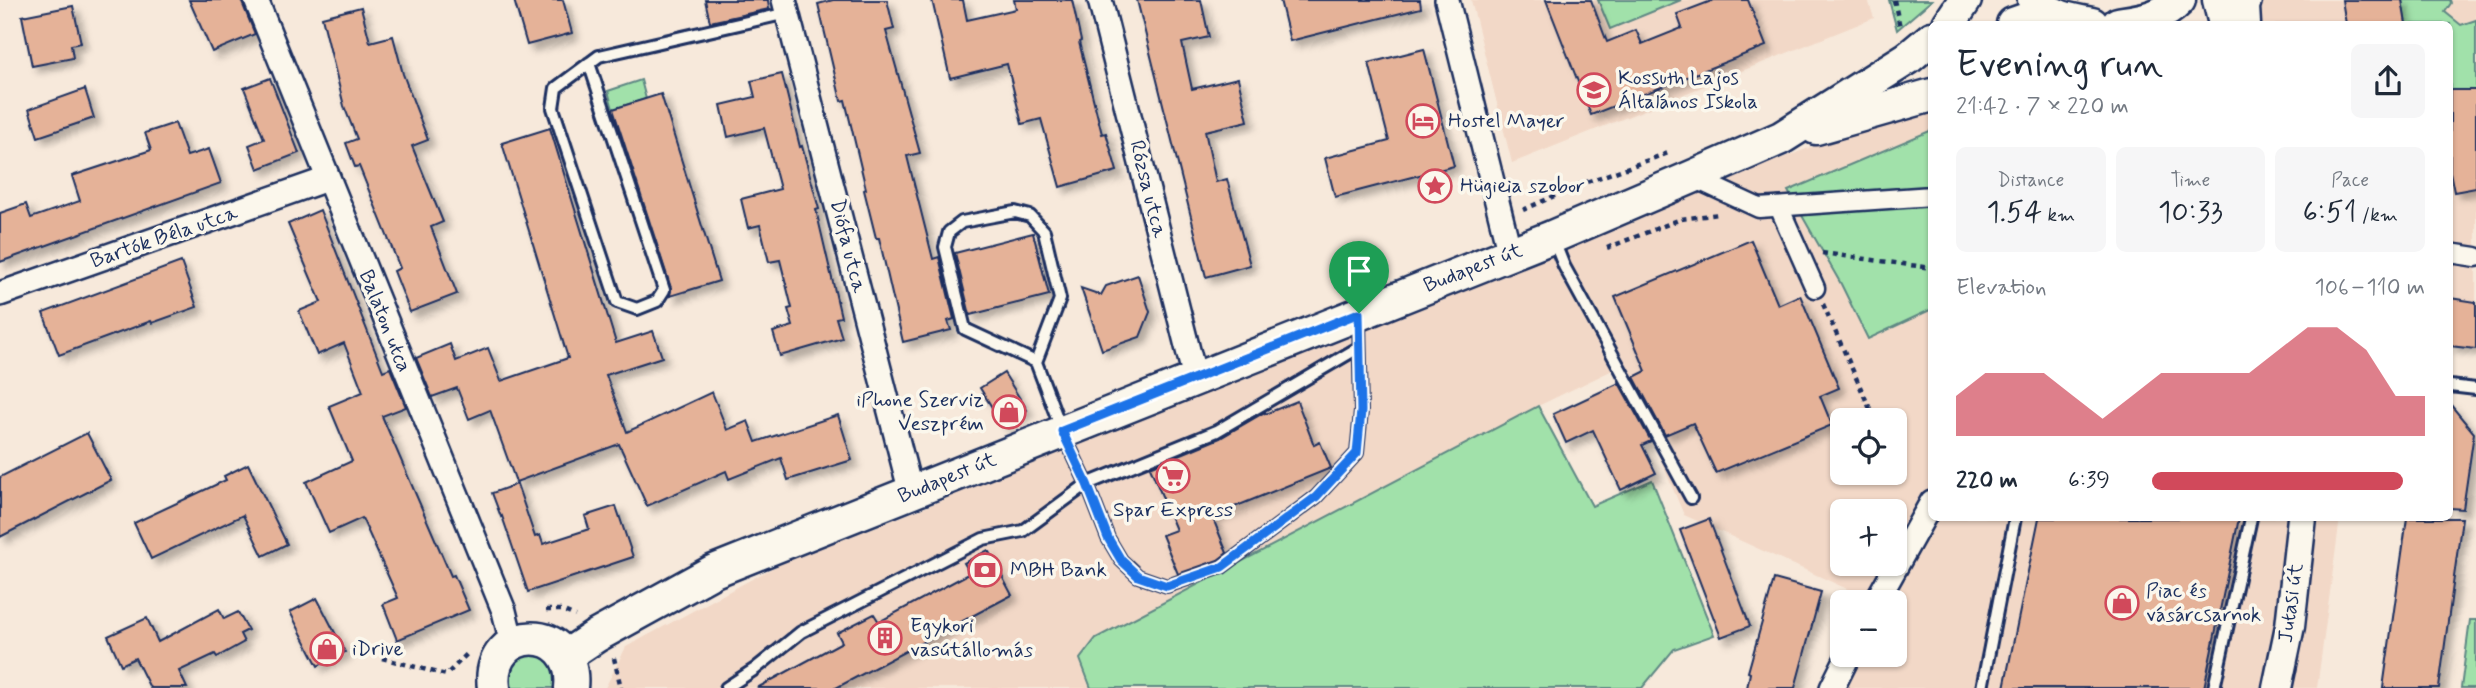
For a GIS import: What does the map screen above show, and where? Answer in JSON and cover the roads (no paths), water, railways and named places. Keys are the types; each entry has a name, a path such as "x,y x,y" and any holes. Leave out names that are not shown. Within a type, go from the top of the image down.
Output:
{"main road":[{"path":"1951,21 1965,0"},
{"path":"2162,21 2179,0"},
{"path":"2244,21 2245,0"},
{"path":"2018,21 2040,6 2070,21"},
{"name":"Budapest út","path":"566,656 596,636 714,570 1552,237 1781,138 1924,49"},
{"path":"1781,138 1928,96"},
{"path":"494,688 492,676 495,663 502,652 512,643 535,638 547,640 566,656 572,671 571,688"}],"street":[{"name":"Balaton utca","path":"256,0 504,611 512,643"},
{"name":"Rózsa utca","path":"1100,0 1195,378"},
{"path":"1447,0 1510,254"},
{"path":"2217,0 2222,21"},
{"name":"Diófa utca","path":"786,6 911,493"},
{"path":"1692,177 1759,208 1928,196"},
{"name":"Bartók Béla utca","path":"0,294 327,179"},
{"path":"1779,207 1815,288"},
{"path":"2453,253 2476,257"},
{"path":"1883,590 1928,509"},
{"name":"Jutasi út","path":"2277,688 2290,626 2302,521"},
{"path":"1832,688 1842,667"}],"lane":[{"path":"589,63 664,289 657,301 637,309 617,302 553,108 556,88 599,55 786,6"},
{"path":"1036,362 965,329 945,247 949,232 962,222 1015,212 1030,216 1044,231 1060,299 1036,362 1108,538 1121,560 1138,576 1167,586 1222,567 1316,497 1357,453 1361,411 1359,313"},
{"path":"1552,237 1564,266 1691,498"},
{"path":"726,688 755,669 801,632 983,539 1023,531 1087,484 1217,431 1358,348"},
{"path":"2453,386 2476,390"},
{"path":"1982,688 2014,521"},
{"path":"2214,688 2250,521"}],"place":[{"name":"Kossuth Lajos Általános Iskola","path":"1594,90"},
{"name":"Hostel Mayer","path":"1423,121"},
{"name":"Hügieia szobor","path":"1435,186"},
{"name":"iPhone Szerviz Veszprém","path":"1009,412"},
{"name":"Spar Express","path":"1173,476"},
{"name":"MBH Bank","path":"985,570"},
{"name":"Piac és vásárcsarnok","path":"2122,603"},
{"name":"Egykori vasútállomás","path":"885,638"},
{"name":"iDrive","path":"327,649"}]}
